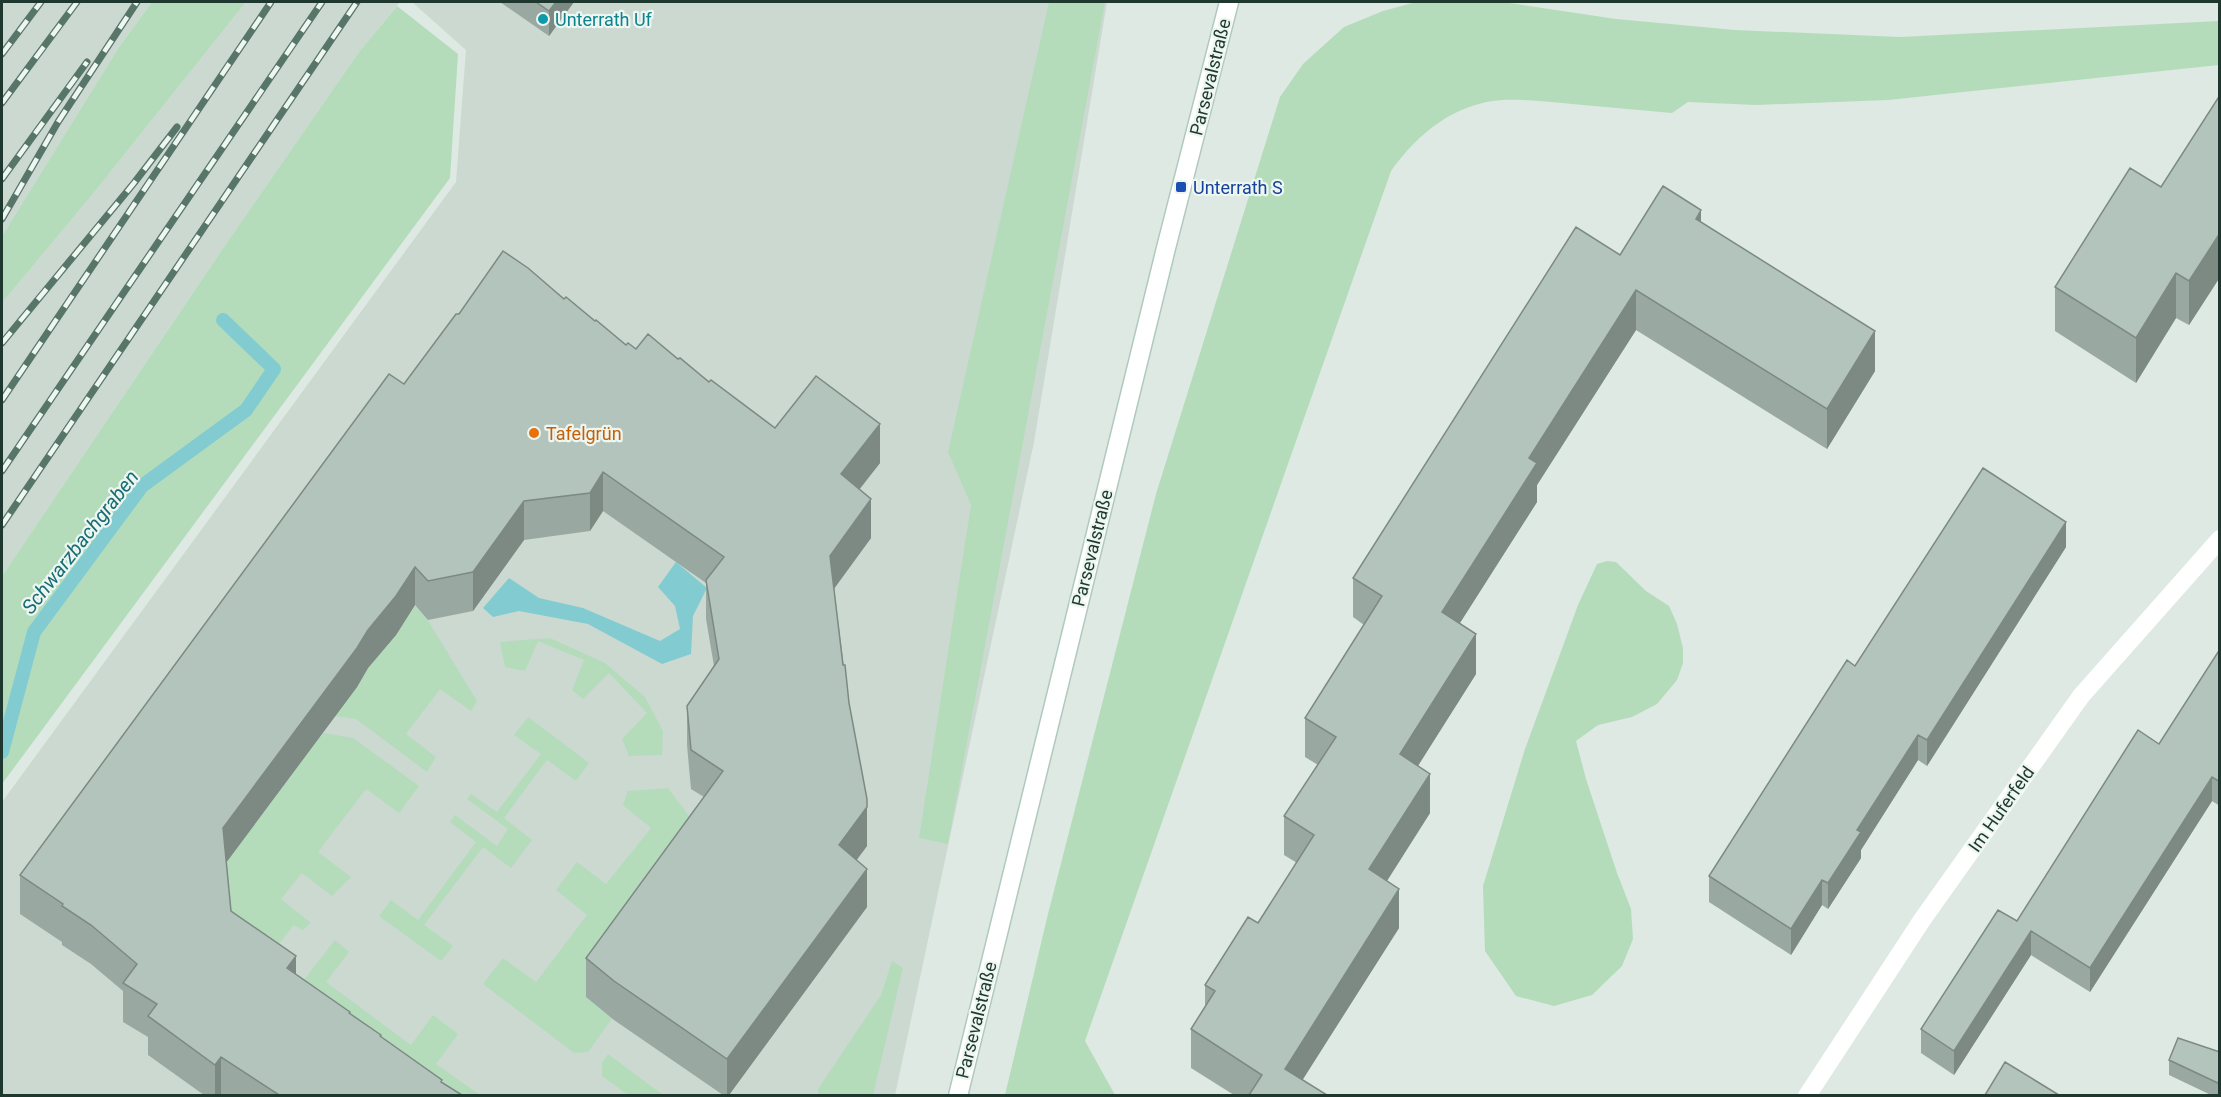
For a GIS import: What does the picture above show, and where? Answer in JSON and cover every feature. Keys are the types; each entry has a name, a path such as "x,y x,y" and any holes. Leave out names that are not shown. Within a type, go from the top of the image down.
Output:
{"street":[{"name":"Parsevalstraße","path":"958,1095 1163,259 1229,2"},
{"name":"Im Huferfeld","path":"1807,1095 1922,920 2081,696 2220,539"}],"shaded area":[{"path":"3,2 152,2 119,47 2,236"},
{"path":"246,2 400,2 359,52 228,241 2,576 2,303 92,195"},
{"path":"412,2 1107,2 1034,442 895,1095 2,1096 2,802 456,182 466,50"}],"green space":[{"path":"152,2 246,2 92,195 2,303 2,236 119,47"},
{"path":"1049,2 1105,2 948,844 919,838 971,505 948,452"},
{"path":"1416,2 1503,2 1616,19 1735,30 1900,37 2219,21 2219,65 1888,100 1756,105 1688,102 1672,113 1503,100 1486,102 1454,114 1439,122 1413,144 1391,171 1085,1041 1115,1095 1005,1095 1048,914 1156,494 1280,97 1303,64 1344,27 1383,11"},
{"path":"397,6 458,54 450,178 2,784 2,576 228,241 359,52"},
{"path":"1607,561 1616,562 1646,591 1669,606 1677,624 1683,648 1683,663 1677,680 1657,704 1632,717 1598,725 1576,741 1586,779 1631,909 1633,939 1622,966 1592,995 1554,1006 1516,996 1485,951 1483,886 1525,749 1578,605 1597,564"},
{"path":"412,604 424,614 477,701 471,711 440,689 406,734 436,757 427,772 356,719 334,716 358,676"},
{"path":"550,638 605,663 645,697 663,731 662,755 629,756 622,739 647,713 609,673 583,699 572,690 584,660 538,641 525,671 505,667 500,642"},
{"path":"528,717 589,763 576,781 547,760 504,818 532,840 511,868 483,847 424,925 453,946 441,961 379,916 391,900 418,920 476,842 450,822 455,815 497,846 508,829 467,799 471,794 497,812 541,754 514,735"},
{"path":"324,733 353,738 419,786 399,813 366,789 318,852 351,877 332,896 302,873 281,899 311,923 302,930 294,925 259,969 232,950 223,865 293,773 289,770"},
{"path":"668,788 704,836 613,1017 588,1052 574,1053 483,984 503,958 536,982 587,915 556,890 577,862 606,884 651,828 623,805 628,791"},
{"path":"335,940 349,952 326,982 411,1045 433,1015 458,1034 436,1064 480,1095 414,1095 296,990"},
{"path":"892,961 903,968 873,1095 818,1095 818,1089 881,995"},
{"path":"608,1054 663,1095 628,1095 602,1076 602,1063"}],"water":[{"path":"676,562 707,588 693,616 691,654 662,664 588,624 519,611 493,617 483,608 509,578 539,598 583,608 660,641 680,629 675,606 658,587"}],"building":[{"path":"536,2 556,2 549,11"},
{"path":"2220,95 2220,233 2189,281 2176,273 2136,338 2055,287 2130,168 2161,187"},
{"path":"1663,186 1701,210 1696,219 1875,331 1827,409 1636,290 1529,458 1537,463 1442,612 1476,634 1400,754 1430,774 1369,869 1399,889 1285,1069 1327,1095 1249,1095 1262,1075 1191,1029 1215,991 1205,985 1248,917 1258,923 1314,835 1284,816 1336,737 1305,718 1382,596 1353,578 1576,227 1620,255"},
{"path":"503,251 626,345 628,343 636,349 648,334 709,382 711,380 775,428 816,376 880,424 841,474 871,499 830,556 843,665 845,665 849,703 867,799 867,807 839,845 867,869 727,1059 614,981 586,958 723,771 691,750 687,706 719,659 706,580 724,557 603,472 590,493 524,501 473,572 428,581 415,567 396,596 368,630 223,828 231,911 296,956 287,968 442,1080 441,1082 462,1095 279,1095 221,1057 215,1065 148,1016 157,1004 123,983 137,964 91,925 20,875 389,374 404,384 456,314 459,314"},
{"path":"1983,468 2066,522 1927,740 1918,735 1857,830 1861,832 1828,883 1822,880 1791,929 1709,876 1847,660 1855,666"},
{"path":"2220,649 2220,782 2212,777 2090,968 2031,931 1954,1051 1921,1029 1998,910 2017,921 2138,730 2159,744"},
{"path":"2178,1038 2220,1052 2220,1084 2169,1060"},
{"path":"2005,1062 2059,1095 1985,1095"}],"waterway":[{"name":"Schwarzbachgraben","path":"2,752 34,632 142,486 246,410 274,369 223,320"}],"railway":[{"path":"2,54 41,2"},
{"path":"2,103 77,2"},
{"path":"2,219 58,122 137,2"},
{"path":"2,400 271,2"},
{"path":"2,471 322,2"},
{"path":"2,525 357,2"},
{"path":"2,179 87,62"},
{"path":"2,343 134,183 177,127"}],"place":[{"name":"Unterrath Uf","path":"543,19"},
{"name":"Unterrath S","path":"1181,187"},
{"name":"Tafelgrün","path":"534,433"}]}
